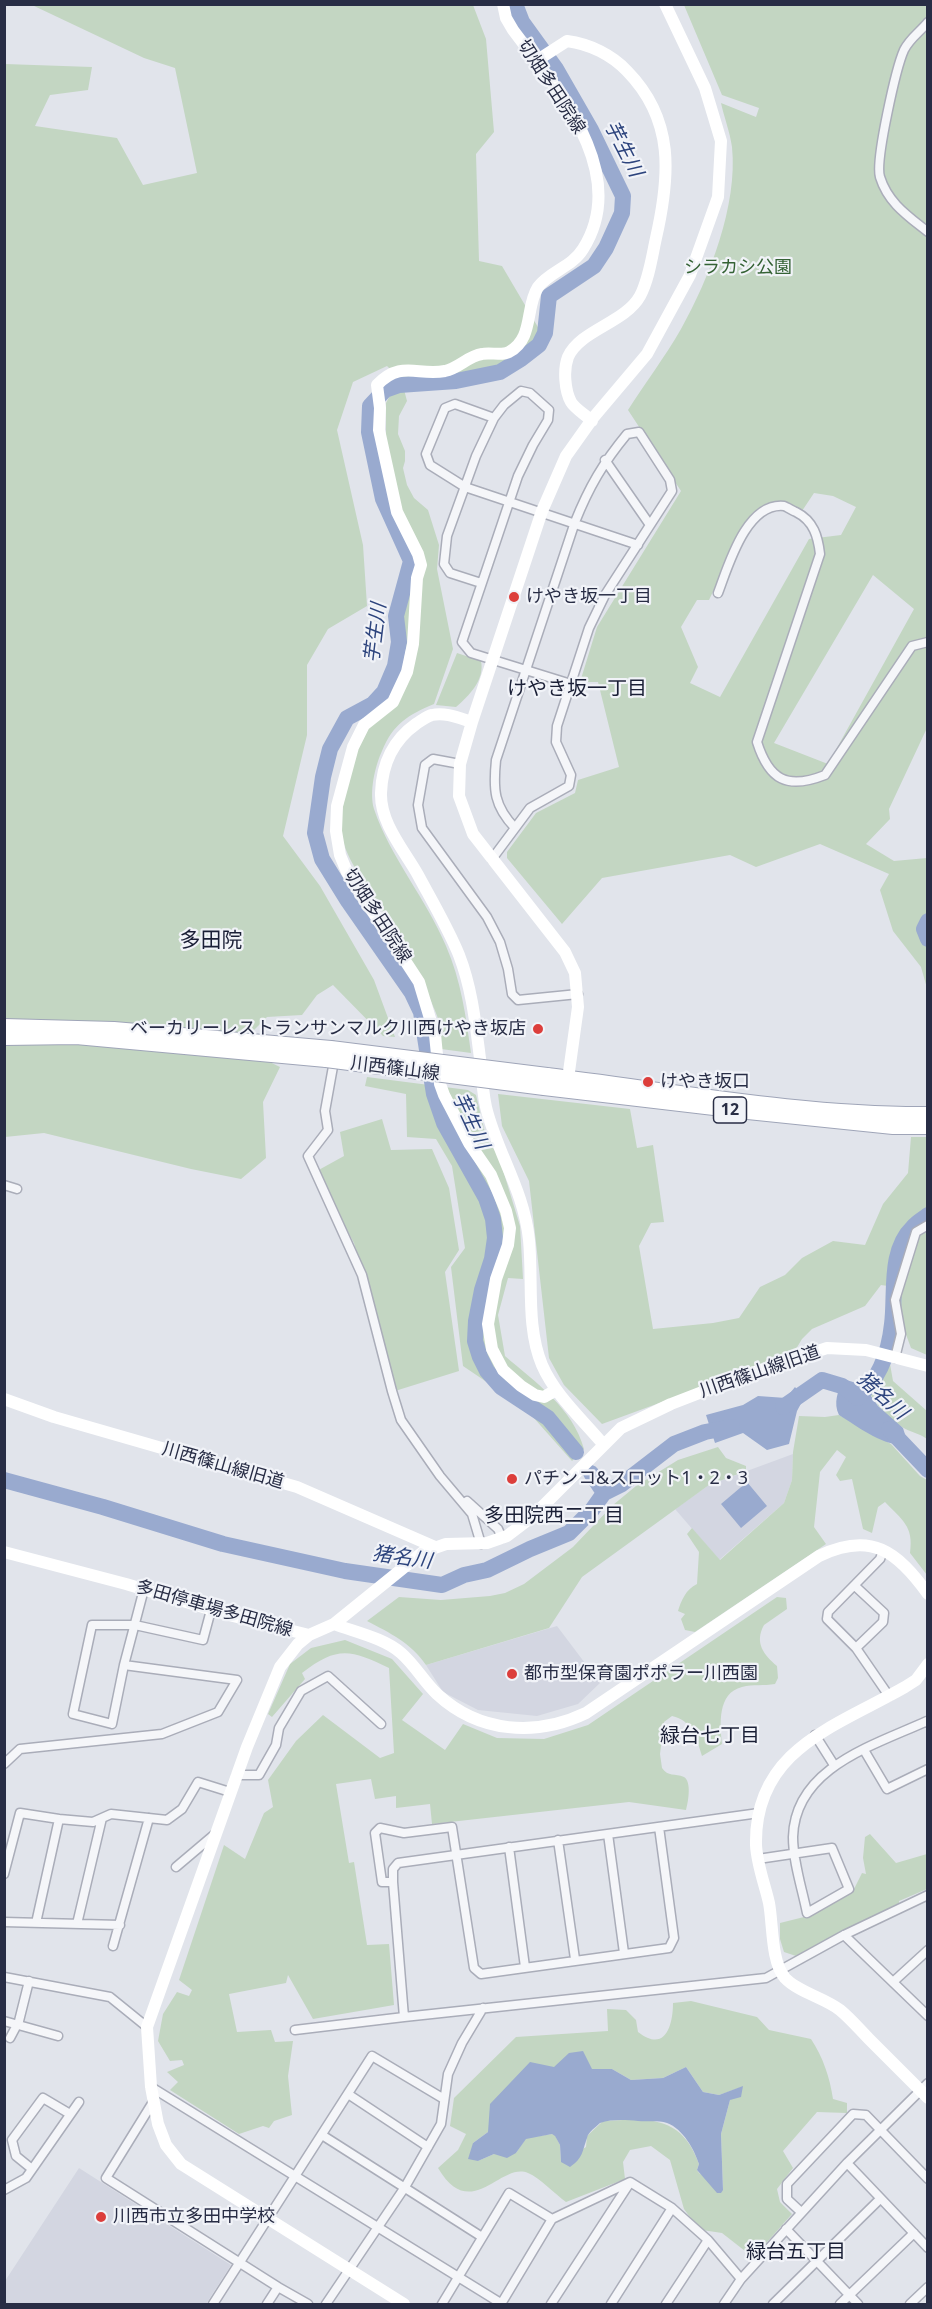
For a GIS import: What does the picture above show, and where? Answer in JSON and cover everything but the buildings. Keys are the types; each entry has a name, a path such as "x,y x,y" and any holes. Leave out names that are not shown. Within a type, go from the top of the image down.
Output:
{"main road":[{"name":"川西篠山線","path":"4,1026 114,1029 567,1083 748,1112 895,1120 927,1127"},
{"name":"川西篠山線","path":"4,1038 76,1037 330,1056"},
{"name":"川西篠山線","path":"895,1120 927,1114"}],"street":[{"name":"切畑多田院線","path":"503,4 506,18 513,30 538,60 576,122 596,166 600,198 597,218 591,236 581,252 571,263 551,275 539,286 534,295 529,324 522,338 507,354 476,355 446,370 428,372 402,369 377,385 380,408 379,430 397,512 418,554 421,565 417,579 413,644 407,672 393,702 364,725 353,747 338,806 336,831 340,855 347,872 419,982 435,1035 440,1084 444,1095 469,1143 491,1175 506,1211 510,1228 508,1245 496,1279 488,1324 492,1349 503,1370 535,1395 544,1397 556,1390"},
{"path":"567,1083 578,1007 575,973 565,952 473,834 466,821 459,796 460,764 542,512 566,456 647,354 690,275 718,197 721,141 705,88 665,4"},
{"path":"927,22 910,39 894,80 879,160 879,176 887,194 902,212 927,232"},
{"path":"538,60 567,41 579,43 618,62 641,85 653,103 664,138 666,168 664,199 641,294 632,308 580,343 568,357 565,379 572,403 592,421"},
{"path":"481,584 450,573 444,564 447,536 476,456 494,418 504,405 521,391 530,393 549,410 548,420 532,445 509,501 462,642 471,653 571,684"},
{"path":"494,418 455,404 445,408 426,454 430,465 465,487 638,545"},
{"path":"492,859 530,808 569,786 571,775 556,742 557,726 589,628 601,603 672,491 670,480 639,432 627,434 605,460 588,489 496,760 494,780 496,801 504,816 515,828"},
{"path":"605,460 650,525"},
{"path":"718,594 745,529 764,510 784,506 800,514 818,533 820,554 757,742 764,764 784,780 806,783 825,775 912,646 927,642"},
{"path":"435,1547 446,1544 487,1544 502,1538 532,1517 603,1444 556,1390 543,1366 535,1344 529,1239 525,1216 516,1182 491,1127 485,1103 475,1014 469,986 459,955 417,874 391,831 381,797 382,772 391,750 403,734 430,715 445,714 472,722"},
{"path":"460,764 433,759 424,765 418,805 422,828 487,917 500,942 512,994 518,999 578,994"},
{"path":"330,1056 325,1111 328,1130 308,1156 362,1275 401,1420 440,1476 472,1514 481,1544"},
{"path":"4,1185 17,1189"},
{"path":"888,1356 901,1334 896,1300 916,1232 927,1225"},
{"name":"川西篠山線旧道","path":"603,1444 621,1428 671,1404 746,1375 827,1348 866,1350 927,1366"},
{"name":"川西篠山線旧道","path":"4,1399 54,1417 297,1487 435,1547"},
{"path":"440,1476 498,1529 502,1538"},
{"path":"334,1624 399,1652 435,1693 470,1717 512,1729 532,1729 570,1721 586,1713 819,1556 836,1548 868,1545 883,1551 907,1566 927,1594"},
{"name":"多田停車場多田院線","path":"4,1552 309,1635 334,1624 423,1552 435,1547"},
{"path":"883,1551 880,1560 828,1612 826,1619 856,1648 889,1696"},
{"path":"855,1586 884,1614 883,1622 856,1648"},
{"path":"144,1589 135,1625 124,1665 112,1724 73,1714 92,1625 135,1625 203,1640 211,1610"},
{"path":"309,1635 298,1644 280,1667 230,1792 147,2027 153,2102 166,2145 181,2164 404,2304"},
{"path":"724,2304 741,2279 847,2163 880,2128 925,2090 840,2010 786,1979 780,1971 773,1922 756,1846 759,1813 774,1778 798,1748 815,1735 916,1680 927,1664"},
{"path":"4,1764 20,1749 162,1734 218,1712 237,1680 124,1665"},
{"path":"237,1775 259,1776 276,1745 279,1728 301,1691 328,1676 381,1724"},
{"path":"758,1859 794,1852 832,1848 849,1889 807,1913 794,1852 794,1821 798,1808 806,1792 834,1765 927,1721 927,1723"},
{"path":"815,1735 834,1765"},
{"path":"864,1750 886,1789 927,1769"},
{"path":"4,1874 20,1812 60,1820 93,1822 111,1814 166,1820 182,1809 198,1782 230,1792"},
{"path":"404,2017 393,1882 393,1869 398,1863 759,1813"},
{"path":"77,1924 102,1818"},
{"path":"113,1946 149,1818"},
{"path":"36,1923 60,1820"},
{"path":"393,1882 382,1882 375,1833 380,1828 404,1833 452,1827 474,1968 481,1974 575,1959 669,1948 674,1938 659,1827"},
{"path":"177,1867 216,1833"},
{"path":"608,1834 624,1953"},
{"path":"558,1840 575,1959"},
{"path":"508,1847 525,1967"},
{"path":"296,2030 766,1978 844,1935 927,1895"},
{"path":"4,1922 120,1925"},
{"path":"844,1935 927,2014"},
{"path":"893,1982 927,1950"},
{"path":"4,1977 110,1997 147,2027"},
{"path":"10,2038 17,2024 29,1981"},
{"path":"326,2304 405,2187 441,2124 448,2074 453,2059 483,2008"},
{"path":"4,2021 58,2036"},
{"path":"213,2304 372,2056 444,2099"},
{"path":"151,2087 297,2175 377,2228 502,2304 552,2219 630,2182"},
{"path":"348,2094 428,2147"},
{"path":"32,2169 16,2156 12,2140 43,2098 70,2115"},
{"path":"4,2190 26,2178 79,2102"},
{"path":"153,2102 106,2178 308,2304"},
{"path":"801,2212 787,2199 787,2184 853,2114 866,2115 927,2179"},
{"path":"322,2135 482,2237"},
{"path":"847,2163 927,2248"},
{"path":"630,2182 672,2208 708,2240 741,2279"},
{"path":"551,2304 630,2182"},
{"path":"442,2304 509,2193 552,2219"},
{"path":"773,2304 880,2199"},
{"path":"611,2304 672,2208"},
{"path":"786,2229 858,2304"},
{"path":"840,2304 914,2234"},
{"path":"666,2304 708,2240"},
{"path":"267,2304 278,2287"},
{"path":"910,2304 927,2287"}],"shaded area":[{"path":"793,1454 792,1480 784,1503 719,1560 675,1509 709,1485"},
{"name":"都市型保育園ポポラー川西園","path":"557,1626 600,1683 578,1704 537,1716 478,1710 443,1692 426,1665"},
{"name":"川西市立多田中学校","path":"79,2168 231,2265 206,2304 5,2304 5,2281"}],"green space":[{"path":"32,5 473,5 486,39 494,132 476,154 479,261 502,266 542,334 495,372 455,377 442,388 402,382 407,401 399,416 398,434 405,451 403,468 407,485 414,498 428,510 439,545 437,569 453,649 434,704 402,721 386,742 375,771 372,787 373,802 389,844 429,912 451,959 462,999 471,1053 441,1049 439,1020 425,987 350,859 341,830 347,787 363,735 401,695 406,688 414,665 403,647 404,596 415,565 396,497 386,446 386,403 393,390 395,374 387,366 353,382 337,430 363,545 367,606 328,629 307,665 307,735 283,836 320,886 374,980 395,1037 383,1036 333,985 317,995 302,1015 267,1017 254,1030 253,1054 280,1067 263,1102 266,1158 241,1179 44,1133 5,1137 5,64 92,67 88,90 50,95 35,126 117,138 143,185 197,173 175,68 144,58"},
{"name":"シラカシ公園","path":"684,5 927,5 927,728 889,809 890,819 866,844 894,861 927,858 927,988 921,967 893,931 880,890 889,874 820,844 756,867 730,855 602,878 562,924 507,858 507,852 536,813 575,793 578,780 619,767 598,682 580,682 597,627 681,491 628,410 681,329 702,288 719,241 726,217 733,169 731,141 721,103 756,117 759,108 722,95","holes":["814,493 833,496 856,507 841,535 809,539 720,697 690,683 698,667 681,627 697,600 709,600 747,520 767,503 789,503 802,511","873,575 914,609 828,764 774,743"]},
{"path":"457,653 481,661 481,675 471,693 456,707 436,705"},
{"path":"367,1077 468,1090 476,1095 486,1137 499,1157 520,1226 523,1279 508,1278 498,1315 505,1356 552,1397 571,1421 584,1449 572,1461 525,1408 463,1366 451,1267 465,1248 452,1166 436,1139 407,1137 406,1094 365,1086"},
{"path":"498,1094 630,1109 637,1148 653,1145 664,1222 651,1223 639,1246 653,1329 739,1318 760,1287 785,1275 802,1258 833,1241 865,1245 883,1204 908,1173 911,1137 927,1137 927,1355 911,1348 888,1286 881,1285 865,1306 812,1329 802,1339 793,1354 602,1424 564,1385 549,1358 529,1181 502,1126"},
{"path":"382,1119 391,1150 432,1149 449,1188 459,1250 445,1272 459,1371 395,1391 354,1243 315,1172 344,1156 340,1132"},
{"path":"887,1362 890,1364 893,1381 927,1411 927,1439 890,1419 864,1385 876,1364"},
{"path":"839,1415 891,1444 920,1476 927,1480 927,1575 910,1553 910,1536 905,1524 885,1502 878,1507 872,1533 863,1529 852,1479 840,1481 836,1475 846,1457 837,1450 820,1472 814,1527 826,1544 695,1632 685,1630 681,1619 685,1614 678,1611 682,1599 697,1584 699,1552 687,1534 692,1528 720,1560 784,1503 792,1480 793,1452 799,1416"},
{"path":"718,1447 726,1458 746,1466 746,1471 709,1485 582,1577 549,1628 426,1665 407,1645 367,1621 399,1597 441,1600 490,1596 505,1593 524,1584 573,1547 613,1505 636,1486 678,1460"},
{"path":"777,1597 786,1598 787,1609 764,1625 760,1643 765,1653 777,1666 778,1678 775,1684 742,1687 734,1690 728,1696 721,1719 722,1744 702,1756 689,1726 679,1718 672,1716 664,1722 660,1754 662,1768 667,1773 684,1777 688,1783 686,1810 629,1802 432,1824 430,1804 396,1808 396,1796 375,1799 371,1779 336,1784 349,1863 354,1862 367,1945 389,1944 394,2005 313,2019 288,1975 286,1983 229,1994 237,2032 271,2030 275,2042 293,2041 288,2076 292,2115 274,2121 269,2128 263,2126 239,2134 170,2090 178,2082 167,2072 184,2065 182,2060 170,2061 158,2041 163,2014 177,1992 189,1996 192,1990 179,1980 224,1845 245,1859 264,1813 273,1807 268,1780 296,1741 323,1715 380,1758 394,1753 389,1668 354,1654 344,1653 325,1658 302,1673 305,1679 272,1717 268,1714 290,1664 311,1648 345,1640 392,1659 423,1694 402,1720 445,1750 463,1724 497,1738 544,1739 588,1725"},
{"path":"870,1834 896,1863 927,1854 927,1889 899,1901 796,1956 784,1952 780,1939 780,1923 804,1917 854,1889 862,1873 866,1874 863,1858 865,1837"},
{"path":"691,2001 757,2017 769,2030 811,2039 825,2068 833,2099 847,2103 847,2113 817,2112 783,2151 793,2168 777,2189 780,2202 792,2214 760,2250 756,2247 745,2251 722,2233 702,2230 695,2224 684,2209 670,2160 651,2146 630,2150 623,2162 625,2179 566,2202 528,2173 518,2172 507,2175 474,2191 462,2191 450,2184 438,2168 458,2150 466,2134 450,2126 454,2098 516,2037 608,2031 607,2009 626,2010 636,2020 638,2032 655,2040 666,2034 669,2028 673,2003","holes":["686,2067 703,2092 719,2095 742,2087 730,2100 721,2134 723,2190 699,2173 697,2170 699,2164 692,2148 683,2136 673,2128 661,2123 634,2120 603,2121 587,2136 586,2147 561,2162 560,2145 555,2135 552,2134 526,2138 516,2153 494,2154 478,2161 473,2143 592,2069 612,2069 631,2080 663,2078"]}],"water":[{"path":"843,1379 863,1385 878,1406 903,1428 908,1444 881,1440 839,1415 836,1402"},
{"path":"795,1387 804,1398 797,1411 789,1444 767,1450 743,1433 715,1443 706,1415 743,1405 758,1396 786,1398"},
{"path":"747,1482 767,1506 741,1528 721,1504"},
{"path":"583,2051 592,2069 612,2069 631,2080 663,2078 686,2067 703,2092 719,2095 743,2086 741,2097 730,2100 721,2134 723,2190 721,2193 717,2193 697,2170 699,2164 697,2158 683,2135 673,2126 660,2122 619,2120 600,2123 589,2134 580,2158 570,2167 561,2162 560,2145 552,2134 526,2139 516,2153 507,2158 494,2154 478,2161 468,2159 473,2143 488,2132 490,2104 530,2062 554,2067 569,2053"}],"waterway":[{"name":"芋生川","path":"515,4 522,22 556,69 591,130 623,196 622,213 606,248 594,266 549,296 545,333 539,345 521,359 500,372 456,381 399,385 385,390 370,406 369,432 383,499 411,561 396,616 399,642 395,666 384,692 373,704 347,718 330,749 323,777 315,833 322,859 348,901 412,993 421,1012 434,1094 444,1123 486,1198 493,1219 495,1238 492,1259 482,1290 476,1321 475,1341 480,1357 487,1371 501,1387 548,1418 576,1452"},
{"path":"928,921 924,929 928,939"},
{"path":"857,1398 877,1374 888,1345 892,1324 896,1260 900,1248 913,1227 928,1215"},
{"name":"猪名川","path":"783,1407 822,1380 842,1386 858,1398"},
{"name":"猪名川","path":"4,1480 103,1507 223,1544 345,1571 442,1585 464,1575 487,1570 569,1533 592,1510 604,1493 622,1484 674,1444 705,1432 732,1427"},
{"name":"猪名川","path":"889,1429 928,1470"},
{"name":"芋生川","path":"591,1473 604,1493"}],"place":[{"name":"けやき坂一丁目","path":"514,597"},
{"name":"ベーカリーレストランサンマルク川西けやき坂店","path":"538,1029"},
{"name":"けやき坂口","path":"648,1082"},
{"name":"パチンコ&スロット1・2・3","path":"512,1479"},
{"name":"都市型保育園ポポラー川西園","path":"512,1674"},
{"name":"川西市立多田中学校","path":"101,2217"}],"district":[{"name":"けやき坂一丁目","path":"577,689"},
{"name":"多田院","path":"211,941"},
{"name":"多田院西二丁目","path":"554,1516"},
{"name":"緑台七丁目","path":"710,1736"},
{"name":"緑台五丁目","path":"796,2252"}]}
